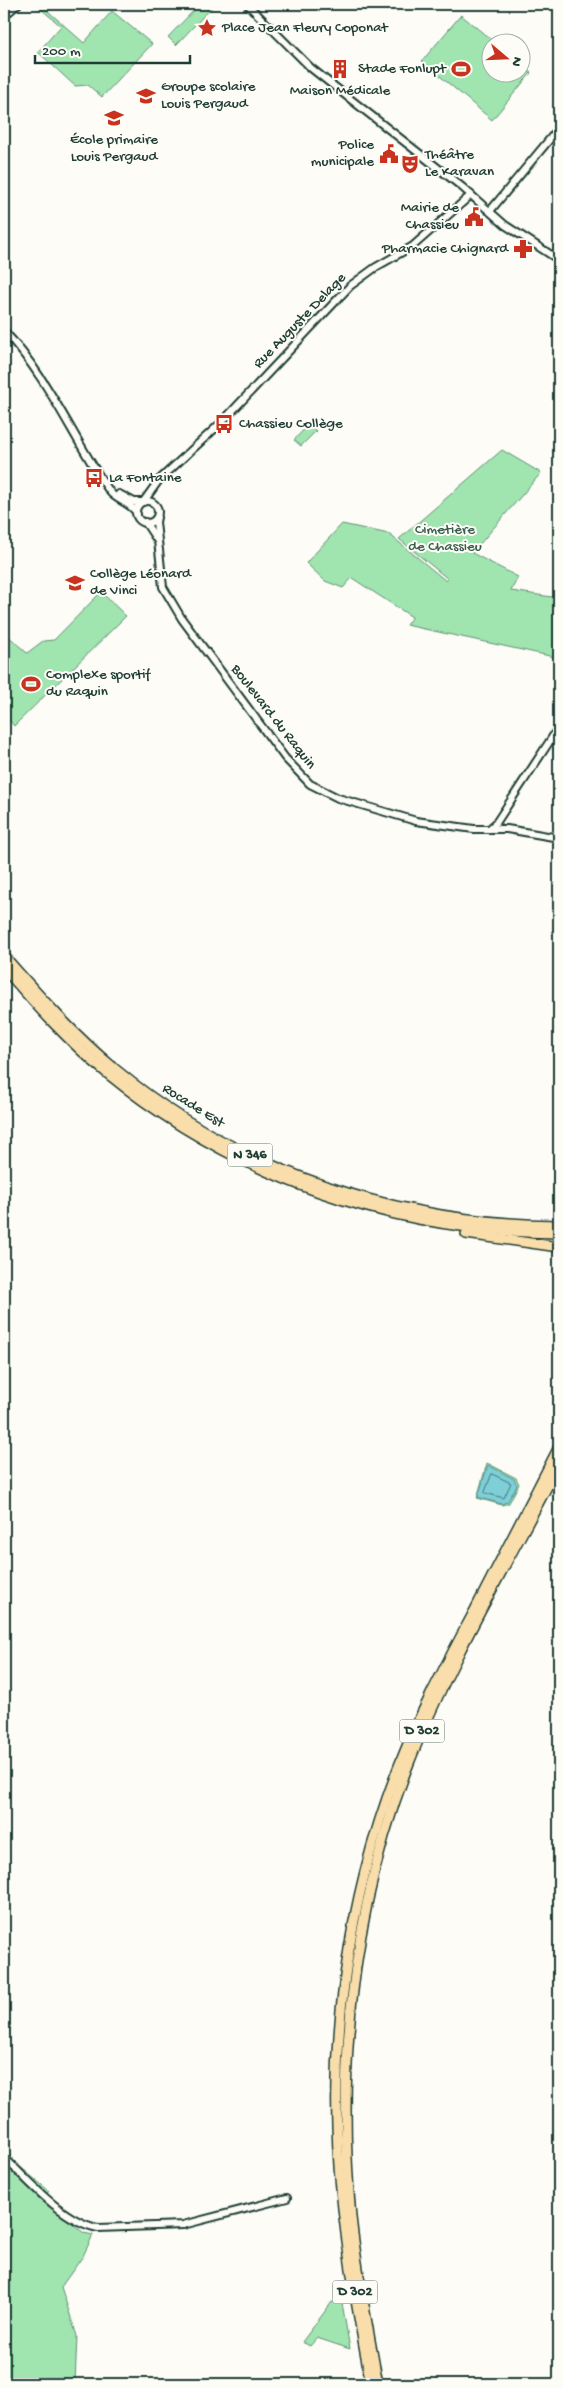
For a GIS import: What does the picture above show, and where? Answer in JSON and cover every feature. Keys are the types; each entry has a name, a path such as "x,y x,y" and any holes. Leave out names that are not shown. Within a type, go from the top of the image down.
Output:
{"highway":[{"name":"Rocade Est","path":"4,956 52,1010 116,1070 192,1123 265,1162 346,1194 416,1211 494,1222 559,1225"},
{"name":"Rocade Est","path":"4,968 70,1040 107,1073 172,1120 240,1159 290,1182 330,1197 408,1218 493,1231 559,1233"},
{"path":"408,1218 414,1224 559,1247"},
{"name":"D 302","path":"371,2384 356,2298 344,2175 338,2081 344,1994 360,1897 379,1824 400,1764 424,1708 559,1447"},
{"name":"D 302","path":"344,2175 345,2079 351,1994 367,1899 387,1825 407,1768 431,1711 559,1464"},
{"name":"D 302","path":"346,2199 378,2384"}],"street":[{"path":"4,16 18,4"},
{"path":"247,4 311,68 471,194 505,225 559,260"},
{"path":"490,211 559,128"},
{"name":"Rue Auguste Delage","path":"143,502 159,480 222,422 350,286 376,267 413,246 471,194"},
{"path":"4,331 44,382 112,495 132,507 140,519 145,522 152,522 157,517 158,512 154,496 159,480"},
{"path":"107,487 134,502 150,501 156,504"},
{"path":"137,514 138,507 143,502"},
{"name":"Boulevard du Raquin","path":"157,517 163,587 182,619 284,758 300,776 327,793 393,815 445,826 507,829 559,838"},
{"name":"Boulevard du Raquin","path":"145,522 158,544"},
{"path":"489,829 496,823 559,727"},
{"path":"4,2157 72,2218 88,2226 98,2228 183,2225 287,2198"}],"green space":[{"path":"35,4 40,4 84,43 112,11 152,44 102,97 88,85 75,86 38,52 61,26"},
{"path":"200,4 215,4 176,45 168,37"},
{"name":"Stade Fonlupt","path":"461,15 482,32 480,32 480,82 524,82 492,120 422,61"},
{"path":"309,424 316,431 301,446 294,440"},
{"name":"Cimetière de Chassieu","path":"502,450 541,473 472,553 518,577 511,591 559,598 559,658 406,625 412,617 352,578 343,588 325,581 306,563 342,524 389,534 446,581 448,579 399,539"},
{"name":"Complexe sportif du Raquin","path":"101,592 126,616 14,726 4,714 4,632 27,653 43,641 54,640"},
{"path":"487,1463 516,1478 519,1484 509,1503 502,1505 477,1498"},
{"path":"4,2153 49,2191 43,2199 84,2233 93,2235 83,2256 61,2287 77,2336 75,2384 4,2384"},
{"path":"332,2302 342,2303 350,2349 317,2338 310,2346 302,2342"}],"water":[{"path":"488,1465 514,1479 517,1485 508,1501 502,1504 478,1497"}],"place":[{"name":"Place Jean Fleury Coponat","path":"207,28"},
{"name":"Maison Médicale","path":"340,69"},
{"name":"Stade Fonlupt","path":"461,69"},
{"name":"Groupe scolaire Louis Pergaud","path":"146,96"},
{"name":"École primaire Louis Pergaud","path":"114,118"},
{"name":"Police municipale","path":"389,154"},
{"name":"Théâtre Le Karavan","path":"410,164"},
{"name":"Mairie de Chassieu","path":"474,217"},
{"name":"Pharmacie Chignard","path":"523,249"},
{"name":"Chassieu Collège","path":"224,424"},
{"name":"La Fontaine","path":"94,478"},
{"name":"Collège Léonard de Vinci","path":"75,583"},
{"name":"Complexe sportif du Raquin","path":"31,684"}]}
